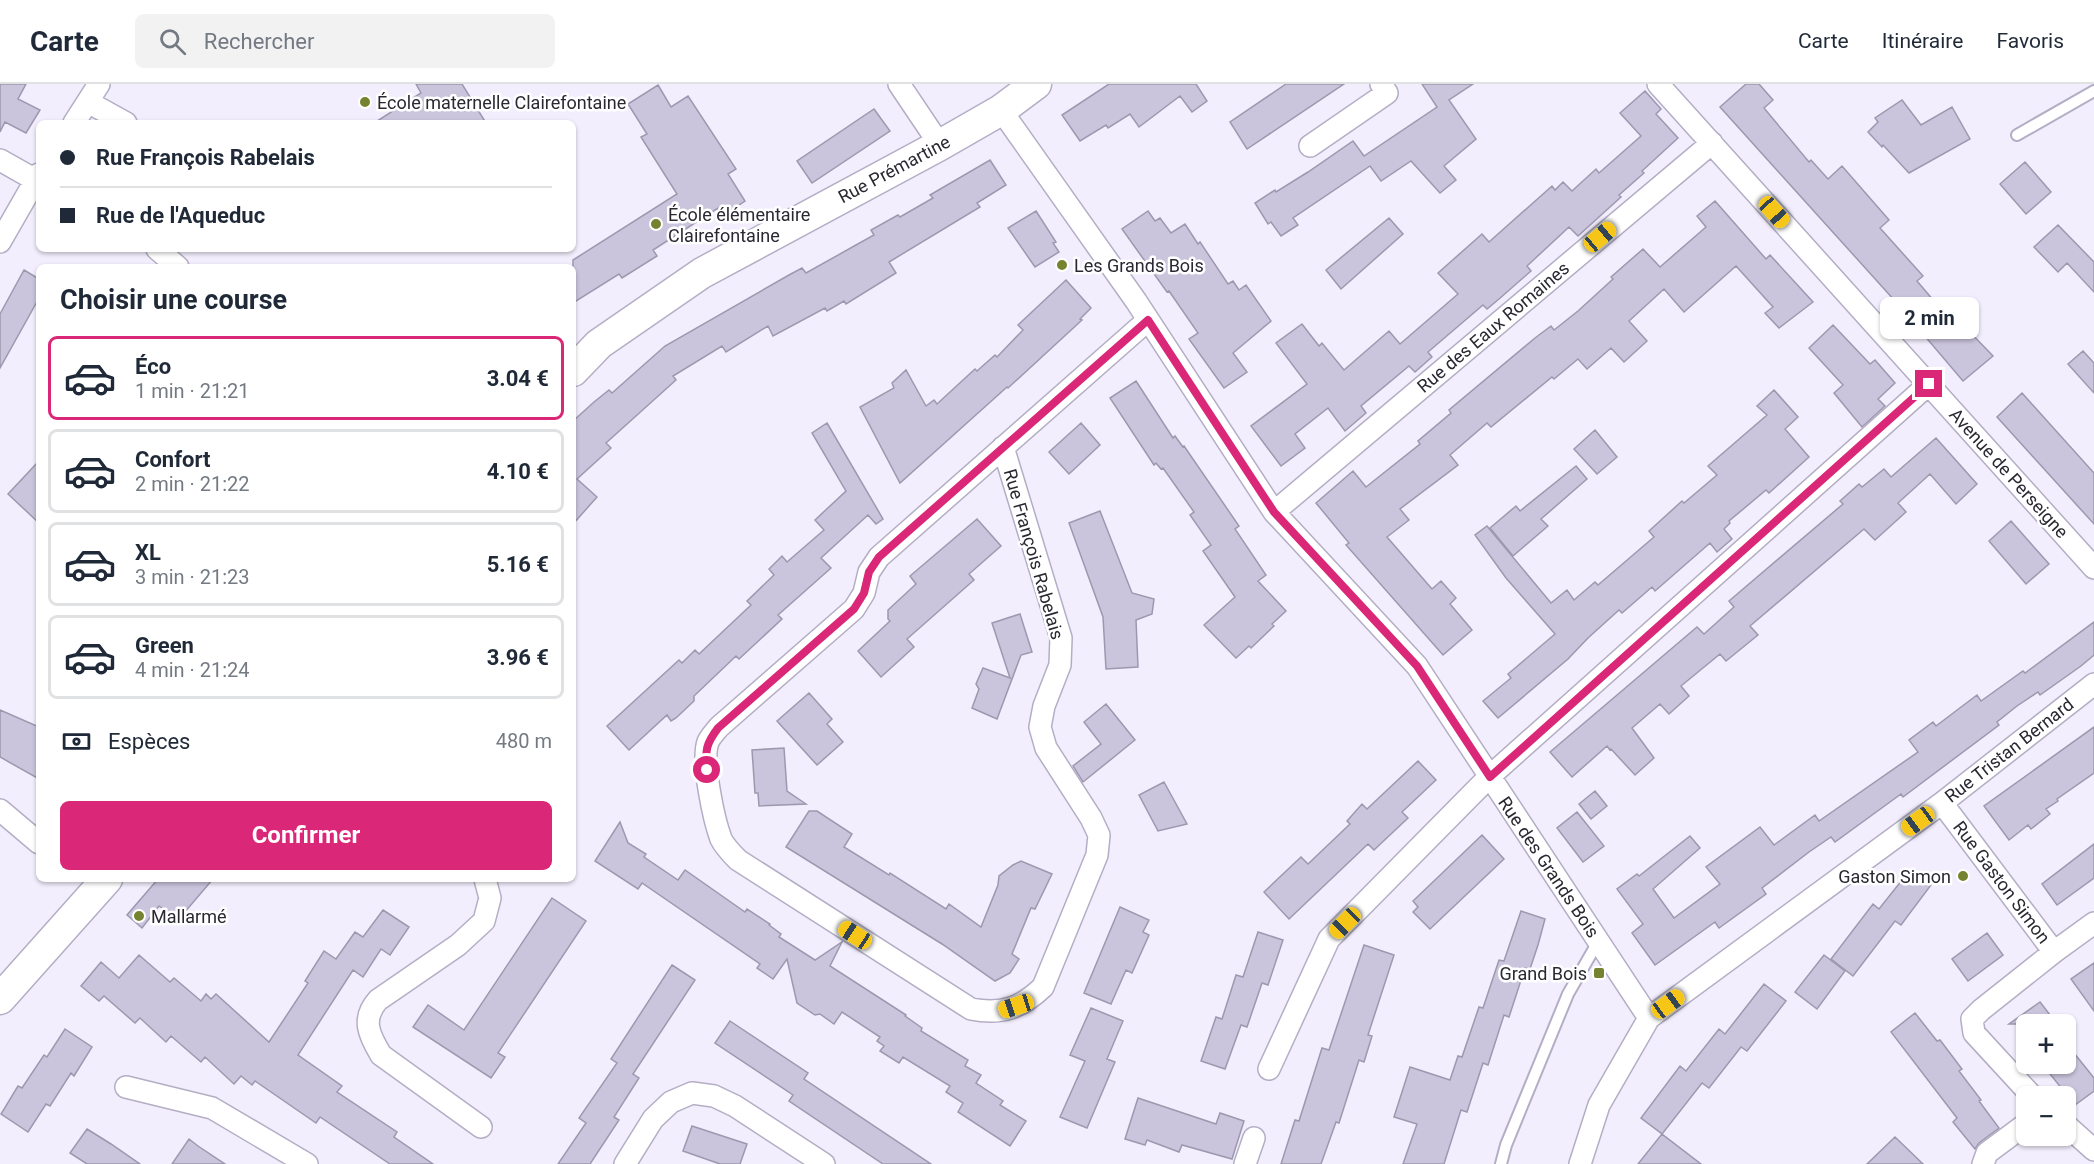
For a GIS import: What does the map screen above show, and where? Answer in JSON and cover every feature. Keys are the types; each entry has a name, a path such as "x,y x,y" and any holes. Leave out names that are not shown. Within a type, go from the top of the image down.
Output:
{"street":[{"path":"899,84 940,145"},
{"name":"Rue Prémartine","path":"576,368 598,344 702,273 940,145 1001,110 1036,84"},
{"path":"1310,146 1387,93 1381,84"},
{"name":"Avenue de Perseigne","path":"1670,87 1712,143 2094,568"},
{"path":"76,120 94,93 123,120"},
{"name":"Rue des Grands Bois","path":"1001,110 1148,320 1274,512 1417,666 1649,1018"},
{"name":"Rue des Eaux Romaines","path":"1274,512 1712,143"},
{"path":"0,160 36,177"},
{"path":"0,242 36,181"},
{"path":"160,252 174,264"},
{"name":"Rue François Rabelais","path":"1002,447 1061,638 1060,665 1044,705 1040,727 1046,748 1091,818 1099,835 1097,855 1043,987 1027,1002 1004,1010 986,1012 971,1010 738,860 722,839 709,787 706,754 708,741 718,728 854,609 864,593 869,572 879,557 1002,447 1148,320"},
{"path":"1269,1069 1329,939 1490,777 1929,384"},
{"name":"Rue Tristan Bernard","path":"1580,1164 1599,1105 1649,1018 1942,803 2094,684"},
{"name":"Rue Gaston Simon","path":"1942,803 2054,952 2094,922"},
{"path":"0,810 36,840"},
{"path":"481,1127 381,1055 372,1041 368,1024 370,1009 378,1000 458,945 484,921 490,898 486,882"},
{"path":"0,999 95,883"},
{"path":"2023,1086 1974,1033 1972,1019 2054,952"},
{"path":"126,1087 212,1108 307,1164"},
{"path":"625,1164 653,1119 671,1102 692,1093 714,1096 735,1106 824,1164"},
{"path":"1983,1164 1988,1153 2016,1132"},
{"path":"2076,1134 2094,1150"},
{"path":"1245,1164 1254,1138"}],"lane":[{"path":"2017,135 2094,91"},
{"path":"1501,1164 1506,1145 1568,994 1599,940"}],"building":[{"path":"0,84 26,84 18,99 40,110 26,133 5,122 0,132"},
{"path":"416,84 462,84 484,120 379,120 421,93"},
{"path":"1109,84 1196,84 1207,101 1192,112 1180,96 1139,127 1130,114 1108,128 1106,125 1080,141 1062,115"},
{"path":"1286,84 1344,84 1247,149 1230,122"},
{"path":"1422,84 1473,84 1449,100 1476,139 1444,166 1456,180 1440,193 1411,161 1381,181 1370,166 1293,218 1298,225 1281,236 1271,222 1268,224 1255,203 1308,172 1353,141 1364,156 1437,107"},
{"path":"1746,84 1759,84 1773,100 1764,108 1809,162 1811,160 1828,179 1842,166 1889,220 1880,228 1923,276 1917,281 1957,328 1962,324 1993,356 1963,381 1895,301 1720,107"},
{"path":"658,85 671,107 688,96 736,169 728,174 745,201 723,216 718,208 653,250 657,256 622,278 619,274 576,301 576,264 573,264 573,260 677,194 641,137 647,134 628,104"},
{"path":"1645,91 1661,109 1656,114 1678,138 1642,171 1644,173 1619,195 1621,197 1578,236 1569,227 1527,266 1531,271 1487,309 1483,305 1428,352 1432,357 1415,372 1409,366 1361,406 1366,413 1345,431 1328,408 1295,434 1305,448 1281,466 1251,426 1307,384 1276,343 1302,324 1319,346 1322,343 1344,370 1389,331 1400,344 1458,294 1438,273 1482,234 1489,242 1552,186 1555,190 1563,182 1572,191 1596,169 1599,173 1641,136 1620,113"},
{"path":"1902,100 1921,125 1952,107 1970,139 1909,173 1868,132 1878,122 1875,118"},
{"path":"874,109 890,131 812,183 797,161"},
{"path":"990,160 1006,185 977,203 980,207 889,262 896,273 846,304 844,301 827,311 825,308 773,336 768,326 726,352 722,346 673,376 676,380 606,443 611,448 577,479 597,497 576,521 576,418 609,390 612,393 665,346 802,268 806,273 874,235 871,230 933,198 930,195"},
{"path":"2025,162 2051,192 2026,214 2000,184"},
{"path":"1715,201 1766,259 1770,255 1813,302 1779,328 1765,313 1773,307 1736,266 1684,312 1664,289 1629,321 1647,341 1624,362 1611,348 1587,369 1578,359 1554,379 1552,377 1491,427 1487,423 1450,455 1458,465 1400,509 1409,520 1387,537 1432,589 1441,581 1456,598 1450,604 1472,630 1443,655 1346,545 1349,543 1316,503 1353,471 1366,487 1420,444 1418,441 1451,413 1449,410 1535,338 1551,326 1554,330 1578,311 1613,279 1611,277 1643,249 1660,267 1706,227 1697,216"},
{"path":"1036,211 1056,242 1053,243 1059,252 1035,267 1008,228"},
{"path":"1148,211 1155,221 1160,218 1171,233 1185,224 1228,284 1233,281 1239,290 1246,285 1271,321 1233,353 1247,372 1224,388 1189,339 1198,333 1122,229"},
{"path":"1389,218 1403,234 1341,289 1326,270"},
{"path":"2058,225 2094,262 2094,292 2067,263 2058,272 2034,247"},
{"path":"24,270 36,277 36,303 0,368 0,314"},
{"path":"1066,280 1091,308 1080,319 1082,320 900,483 860,407 894,388 892,383 906,370 926,406 934,400 937,404 975,369 977,371 995,355 997,357 1023,330 1018,325"},
{"path":"1833,325 1870,364 1875,360 1895,383 1878,399 1885,406 1862,427 1834,393 1843,385 1809,348"},
{"path":"2083,351 2094,363 2094,393 2068,364"},
{"path":"1136,381 1173,438 1175,436 1184,446 1239,526 1235,529 1266,575 1258,581 1286,611 1251,648 1249,646 1236,658 1204,625 1235,597 1203,551 1211,545 1190,515 1194,512 1163,468 1161,469 1156,463 1154,465 1110,398"},
{"path":"1774,390 1798,417 1785,429 1809,457 1769,493 1766,490 1729,521 1730,523 1724,529 1732,539 1717,552 1710,543 1655,591 1652,587 1622,613 1619,610 1568,659 1498,718 1483,701 1511,678 1508,674 1555,634 1506,578 1475,535 1487,526 1551,603 1567,590 1574,600 1595,582 1598,585 1654,537 1649,531 1682,501 1684,503 1717,475 1708,466 1767,415 1757,406"},
{"path":"2022,393 2094,473 2094,524 1997,417"},
{"path":"827,423 883,519 876,524 868,515 821,558 831,568 778,615 782,619 739,659 736,656 694,696 694,701 676,718 671,721 667,715 629,750 607,726 679,660 682,663 695,650 699,654 751,605 747,601 774,575 769,569 782,556 787,562 824,530 815,520 846,491 812,433"},
{"path":"1081,423 1100,445 1069,474 1049,452"},
{"path":"1595,430 1617,457 1597,474 1574,449"},
{"path":"1936,438 1977,484 1956,504 1930,474 1898,503 1906,512 1875,540 1864,529 1750,626 1758,635 1726,661 1720,654 1681,686 1689,696 1669,714 1660,704 1632,728 1654,758 1635,775 1607,746 1572,777 1550,752 1697,627 1704,634 1734,607 1729,601 1843,504 1840,501 1859,484 1862,487 1884,469 1891,477"},
{"path":"36,464 36,520 8,494"},
{"path":"1576,466 1587,479 1541,519 1548,526 1513,556 1490,528 1516,506 1520,511"},
{"path":"1100,511 1132,593 1154,599 1152,614 1136,620 1138,667 1106,669 1103,617 1069,523"},
{"path":"977,519 1001,546 969,574 974,580 907,639 914,647 881,677 858,651 890,621 888,610 916,584 910,576"},
{"path":"2011,521 2049,564 2026,584 1989,541"},
{"path":"1020,614 1032,652 1021,655 997,719 972,708 979,689 976,684 983,668 1010,678 992,623"},
{"path":"2094,622 2094,655 2081,666 2040,695 2038,692 2017,706 1997,722 1999,725 1903,797 1901,794 1835,842 1831,837 1809,852 1762,888 1766,894 1719,928 1715,922 1655,965 1632,933 1643,924 1617,889 1637,874 1639,876 1690,836 1700,848 1653,889 1674,918 1720,884 1706,867 1760,827 1774,845 1815,815 1819,821 1918,752 1909,740 1933,722 1936,726 1977,695 1981,701 2023,671 2025,673"},
{"path":"809,693 832,719 827,724 843,742 817,765 777,721"},
{"path":"1106,704 1135,740 1083,782 1073,766 1101,744 1084,722"},
{"path":"0,710 36,726 36,777 0,757"},
{"path":"2094,727 2094,773 2057,799 2058,801 2046,809 2050,814 2031,829 2028,825 2009,840 1984,806"},
{"path":"784,748 787,791 806,804 759,806 758,793 755,793 752,750"},
{"path":"1418,761 1436,780 1402,812 1408,818 1374,850 1368,844 1289,919 1264,892 1301,857 1308,864 1350,824 1347,821 1362,804 1367,809"},
{"path":"1164,782 1187,824 1158,831 1139,795"},
{"path":"1595,791 1607,806 1591,819 1579,804"},
{"path":"809,811 817,811 852,834 844,847 946,909 949,904 981,927 998,885 999,876 1013,865 1021,861 1052,874 1035,909 1031,908 1012,954 1019,959 1010,973 995,981 942,944 786,847"},
{"path":"1577,812 1604,846 1583,862 1557,828"},
{"path":"620,822 628,843 646,854 644,857 678,880 685,870 745,912 747,909 770,924 781,934 779,937 815,960 842,942 830,966 906,1015 922,1028 921,1031 968,1060 965,1066 981,1075 976,1083 1003,1101 1000,1105 1026,1121 1010,1146 958,1112 963,1103 946,1092 950,1086 903,1057 899,1063 880,1051 884,1046 877,1041 880,1037 842,1012 834,1024 797,1003 787,959 773,979 757,968 760,964 642,883 638,889 595,861"},
{"path":"1482,835 1504,859 1430,929 1413,912 1418,907 1413,901"},
{"path":"2094,844 2094,878 2057,905 2042,884"},
{"path":"1910,870 1931,885 1901,925 1895,921 1853,976 1831,959 1873,904 1879,909"},
{"path":"155,882 210,882 178,920 159,906 142,928 127,915"},
{"path":"552,898 586,921 498,1053 505,1057 491,1078 413,1027 428,1005 464,1030"},
{"path":"1120,907 1149,920 1143,932 1149,935 1132,973 1126,970 1111,1004 1084,993"},
{"path":"383,910 409,927 390,955 381,949 363,977 353,970 298,1055 342,1086 337,1092 397,1132 394,1137 433,1164 390,1164 320,1117 316,1123 255,1081 252,1085 241,1076 234,1084 205,1057 201,1062 171,1036 166,1042 140,1018 135,1023 104,996 99,1001 81,986 101,962 119,978 139,955 170,982 174,978 201,1001 206,994 211,999 216,994 269,1042 308,983 305,981 324,951 336,959 355,932 363,937"},
{"path":"1521,911 1545,919 1538,945 1530,969 1525,968 1509,1017 1504,1015 1488,1065 1483,1063 1467,1112 1461,1110 1444,1164 1403,1164 1417,1124 1394,1117 1410,1067 1450,1080 1458,1056 1462,1057 1479,1007 1483,1008 1499,960 1504,961"},
{"path":"1258,932 1283,940 1268,985 1262,983 1247,1027 1241,1025 1225,1069 1201,1061 1216,1017 1222,1019 1236,975 1243,977"},
{"path":"1987,933 2003,955 1968,981 1952,959"},
{"path":"1364,945 1394,955 1368,1035 1372,1036 1364,1062 1359,1060 1339,1123 1336,1122 1321,1164 1281,1164 1295,1120 1299,1121 1322,1048 1329,1050"},
{"path":"1824,955 1845,971 1817,1009 1795,992"},
{"path":"2094,963 2094,1011 2071,979"},
{"path":"672,965 695,980 633,1074 639,1078 614,1117 619,1120 590,1164 558,1164 586,1123 579,1118 617,1063 611,1059"},
{"path":"1764,984 1786,1001 1747,1051 1741,1047 1709,1088 1702,1083 1662,1134 1641,1118 1680,1066 1686,1071 1719,1029 1725,1034"},
{"path":"2040,1002 2049,1014 2023,1014"},
{"path":"1091,1008 1123,1021 1107,1059 1115,1062 1087,1128 1060,1117 1085,1061 1070,1055"},
{"path":"1915,1013 1962,1069 1959,1071 1999,1128 1979,1143 1975,1149 1953,1122 1957,1118 1891,1032"},
{"path":"730,1021 808,1073 804,1079 931,1164 883,1164 789,1101 793,1095 715,1043"},
{"path":"65,1029 92,1047 74,1076 71,1073 50,1106 46,1104 28,1132 1,1114 18,1086 22,1088 44,1055 47,1057"},
{"path":"2076,1056 2094,1078 2094,1091 2076,1104 2076,1086 2060,1086 2050,1074 2076,1074"},
{"path":"1138,1098 1216,1124 1220,1113 1244,1121 1232,1159 1182,1145 1179,1152 1147,1140 1145,1145 1125,1139"},
{"path":"692,1126 747,1144 740,1164 720,1164 683,1151"},
{"path":"87,1129 140,1164 87,1164 70,1153"},
{"path":"1662,1134 1701,1164 1638,1164"},
{"path":"1895,1137 1923,1164 1867,1164"},
{"path":"189,1139 198,1146 225,1164 172,1164"}],"place":[{"name":"École maternelle Clairefontaine","path":"365,102"},
{"name":"École élémentaire Clairefontaine","path":"656,224"},
{"name":"Les Grands Bois","path":"1062,265"},
{"name":"Gaston Simon","path":"1963,876"},
{"name":"Mallarmé","path":"139,916"},
{"name":"Grand Bois","path":"1599,973"}],"route":[{"path":"707,770 708,741 718,728 854,609 864,593 869,572 879,557 1148,320 1274,512 1417,666 1490,777 1929,384"}]}
